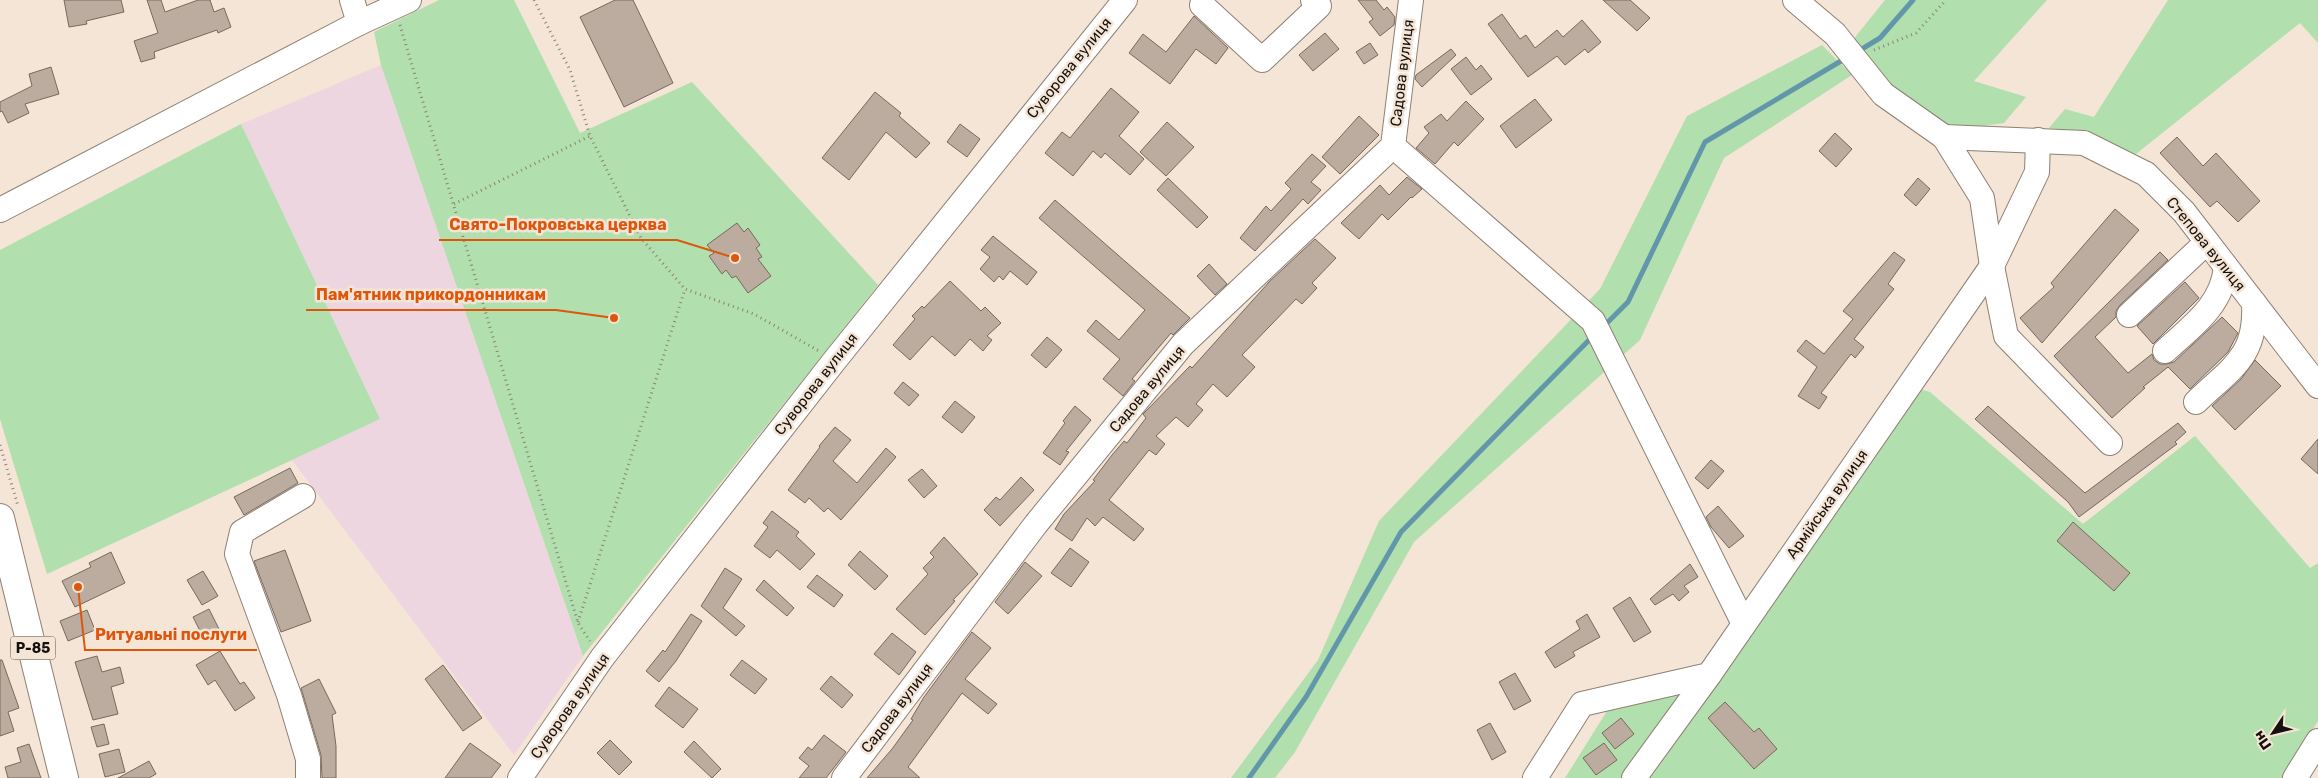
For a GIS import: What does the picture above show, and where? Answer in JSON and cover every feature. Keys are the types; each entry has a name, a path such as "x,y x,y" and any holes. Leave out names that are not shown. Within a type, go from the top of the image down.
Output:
{"main road":[{"name":"Р-85","path":"0,518 5,557 64,778"}],"street":[{"path":"352,0 359,23"},
{"name":"Суворова вулиця","path":"520,778 602,658 835,360 1124,0"},
{"path":"1202,5 1262,60 1318,6 1313,0"},
{"name":"Садова вулиця","path":"844,778 1036,524 1183,344 1393,146 1411,0"},
{"path":"1794,0 1835,34 1884,94 1944,137 1982,198 1992,266 2006,336 2110,443"},
{"path":"0,210 359,23 402,3"},
{"name":"Степова вулиця","path":"1944,137 2084,143 2146,174 2184,212 2318,386"},
{"name":"Армійська вулиця","path":"1634,778 1744,624 1992,266 2037,172 2038,140"},
{"path":"1393,146 1593,321 1744,624"},
{"path":"2129,315 2207,242"},
{"path":"2165,351 2214,304 2221,290 2226,267"},
{"path":"2196,402 2245,355 2254,328 2254,303"},
{"path":"303,496 242,532 237,554 289,695 308,759 308,778"},
{"path":"1535,778 1582,704 1709,674"},
{"path":"2295,778 2318,741"}],"path":[{"path":"534,0 570,70 590,136 641,238 685,290 754,314 835,360"},
{"path":"1854,58 1916,34 1946,0"},
{"path":"402,3 454,204 578,623 602,658"},
{"path":"454,204 590,136"},
{"path":"578,623 685,290"}],"shaded area":[{"path":"381,65 583,656 514,755 292,460 380,419 241,124"}],"green space":[{"path":"439,0 514,0 580,133 692,82 878,285 583,656 381,65 374,32"},
{"path":"1885,0 2047,0 1974,81 2026,97 2004,123 1969,128 1943,123 1880,78 1852,41"},
{"path":"2168,0 2318,0 2318,43 2300,23 2136,154 2089,134 2049,128 2065,109 2094,117"},
{"path":"1822,45 1852,75 1724,158 1640,340 1414,542 1295,752 1275,778 1231,778 1318,660 1379,521 1600,289 1687,116"},
{"path":"241,124 380,419 47,574 0,419 0,250"},
{"path":"1913,387 1930,392 2083,524 2195,436 2310,568 2318,563 2318,721 2283,778 1565,778 1612,703 1683,691"}],"building":[{"path":"64,0 121,0 124,12 86,21 87,24 69,27"},
{"path":"147,0 161,0 165,12 198,0 210,0 214,12 224,8 231,27 218,33 217,30 154,52 155,58 141,62 134,41 158,33"},
{"path":"615,0 633,0 673,83 624,107 580,17"},
{"path":"1358,0 1376,0 1384,10 1387,7 1395,17 1394,25 1380,36 1369,22 1373,19"},
{"path":"1603,0 1630,0 1650,18 1637,31"},
{"path":"1502,14 1520,39 1526,35 1535,48 1557,30 1563,37 1582,20 1601,42 1588,53 1585,49 1565,65 1557,56 1528,77 1488,24"},
{"path":"1194,16 1228,48 1216,64 1196,49 1170,84 1129,53 1143,34 1166,52"},
{"path":"1325,33 1339,49 1313,71 1299,55"},
{"path":"1370,43 1378,55 1364,64 1356,52"},
{"path":"1451,49 1456,55 1422,87 1415,79 1416,75"},
{"path":"1466,57 1476,70 1481,65 1492,79 1471,95 1451,69"},
{"path":"51,67 59,94 25,104 29,113 8,123 2,111 0,112 0,102 32,86 29,74"},
{"path":"1111,88 1139,112 1119,136 1144,159 1130,175 1105,153 1101,158 1093,151 1073,176 1045,153 1062,132 1070,138"},
{"path":"875,92 901,113 899,116 930,143 916,158 886,132 849,180 822,158"},
{"path":"1535,99 1552,120 1516,148 1500,126"},
{"path":"1466,101 1484,119 1458,146 1454,142 1435,164 1416,148 1429,133 1424,127 1441,114 1447,121"},
{"path":"1359,116 1379,135 1340,174 1322,157"},
{"path":"1167,122 1194,147 1166,176 1140,152"},
{"path":"960,124 980,139 967,157 947,142"},
{"path":"1835,133 1852,149 1836,167 1819,151"},
{"path":"2177,137 2203,166 2216,153 2260,201 2238,222 2217,201 2210,207 2160,153"},
{"path":"1312,154 1326,166 1311,182 1321,190 1308,204 1303,199 1255,251 1240,238 1266,206 1271,211 1291,189 1285,183"},
{"path":"1407,177 1422,189 1388,220 1382,214 1359,239 1341,223 1380,185 1389,195"},
{"path":"1168,178 1208,217 1197,228 1157,190"},
{"path":"1918,178 1930,189 1916,206 1904,195"},
{"path":"1055,200 1190,318 1173,335 1171,333 1132,379 1135,381 1123,396 1103,379 1120,359 1087,331 1096,320 1119,340 1145,310 1039,218"},
{"path":"2115,209 2139,230 2042,343 2020,318 2054,287 2051,283"},
{"path":"737,223 744,232 748,228 760,245 756,248 762,257 758,259 771,276 748,293 736,276 732,278 726,270 722,274 709,256 714,253 707,245"},
{"path":"993,236 1037,272 1027,285 1010,271 1003,280 999,276 994,282 980,269 990,257 981,250"},
{"path":"1315,239 1336,258 1312,283 1317,288 1302,304 1296,299 1242,355 1255,367 1227,397 1213,384 1196,404 1203,410 1188,427 1176,417 1156,436 1165,444 1156,455 1149,450 1109,500 1144,529 1134,541 1103,517 1095,526 1087,518 1072,541 1055,529 1064,514 1095,481 1093,480 1112,455 1124,441 1127,443 1146,418 1143,414 1190,366 1192,368 1270,281"},
{"path":"1894,252 1905,260 1888,284 1894,289 1854,339 1864,347 1855,358 1851,354 1821,393 1827,397 1819,409 1798,396 1817,367 1797,351 1806,340 1824,354 1853,319 1843,311"},
{"path":"2160,252 2168,260 2120,305 2116,311 2116,317 2095,337 2128,373 2152,354 2154,360 2160,364 2174,362 2222,317 2238,333 2228,352 2190,389 2168,367 2143,387 2145,388 2112,418 2054,356"},
{"path":"1209,264 1227,284 1215,295 1197,276"},
{"path":"950,281 981,311 985,307 1001,323 987,336 992,340 983,351 970,339 955,356 932,336 910,360 893,345 915,319 912,316 922,306 924,308"},
{"path":"2185,282 2199,298 2153,344 2137,326"},
{"path":"1047,337 1062,350 1046,368 1031,355"},
{"path":"2255,360 2281,386 2235,430 2212,406 2241,379"},
{"path":"903,382 919,395 909,406 894,393"},
{"path":"955,401 975,417 962,433 942,417"},
{"path":"1075,406 1091,420 1066,451 1069,452 1060,465 1043,453"},
{"path":"1988,406 2085,493 2178,423 2186,432 2175,442 2177,444 2079,517 2068,502 1975,419"},
{"path":"835,427 851,440 833,461 857,483 886,448 896,457 841,520 828,508 824,512 809,498 805,503 788,490"},
{"path":"2318,439 2318,474 2301,459"},
{"path":"1711,460 1724,471 1708,489 1695,478"},
{"path":"290,468 298,483 244,515 234,497"},
{"path":"922,469 937,486 924,498 908,480"},
{"path":"1021,477 1034,490 1000,526 984,510 996,497 1000,500"},
{"path":"1718,506 1744,536 1729,548 1711,527 1706,517"},
{"path":"772,511 799,532 796,536 815,554 800,570 777,550 770,558 754,546 768,527 763,523"},
{"path":"2073,522 2130,573 2114,591 2057,541"},
{"path":"944,537 978,574 953,600 955,601 925,635 896,609 928,574 923,568 934,557 930,553"},
{"path":"1070,548 1089,562 1071,587 1051,573"},
{"path":"285,550 311,621 281,632 254,561"},
{"path":"860,551 888,576 875,590 848,565"},
{"path":"111,552 125,583 75,607 62,581 91,567 89,563"},
{"path":"1025,562 1042,576 1008,614 995,602"},
{"path":"1690,564 1698,577 1684,586 1689,592 1679,601 1673,594 1655,605 1650,599"},
{"path":"725,568 742,579 723,608 745,626 736,636 701,606"},
{"path":"203,571 218,596 202,605 187,580"},
{"path":"817,575 843,595 834,607 807,587"},
{"path":"764,580 794,608 787,616 756,590"},
{"path":"1630,597 1651,632 1634,642 1613,608"},
{"path":"209,609 219,629 203,637 193,617"},
{"path":"87,610 95,630 68,641 60,621"},
{"path":"691,614 702,621 676,661 659,682 646,671 663,650 665,652"},
{"path":"1587,614 1600,637 1573,652 1575,656 1555,668 1545,652 1580,629 1576,621"},
{"path":"972,632 991,648 965,679 997,704 988,714 962,693 908,767 920,778 867,778 892,749 913,720 911,719 924,697"},
{"path":"892,633 916,652 899,675 874,654"},
{"path":"220,651 240,684 244,682 255,698 235,711 215,680 208,685 196,665"},
{"path":"97,656 102,672 120,667 124,683 111,687 118,714 93,720 75,662"},
{"path":"0,660 2,660 19,708 8,712 14,731 0,736"},
{"path":"742,660 767,679 755,694 730,675"},
{"path":"443,665 482,718 463,731 425,679"},
{"path":"1515,673 1531,701 1514,710 1499,682"},
{"path":"831,676 853,695 842,708 820,689"},
{"path":"319,679 336,713 332,715 336,746 336,778 322,778 321,755 301,688"},
{"path":"669,687 698,709 683,728 655,706"},
{"path":"1725,702 1754,732 1759,728 1777,749 1754,769 1708,718"},
{"path":"1621,718 1634,734 1615,749 1602,733"},
{"path":"1490,723 1506,752 1492,760 1477,730"},
{"path":"104,724 109,744 97,747 91,727"},
{"path":"824,735 846,752 826,778 799,778 809,766 799,758 808,747 812,750"},
{"path":"610,740 632,762 619,775 597,753"},
{"path":"694,741 721,769 712,778 684,752"},
{"path":"470,743 501,765 491,778 445,778"},
{"path":"1604,743 1617,760 1596,775 1583,758"},
{"path":"29,744 41,778 8,778 5,767 21,762 17,748"},
{"path":"119,749 125,772 105,777 99,754"},
{"path":"149,761 156,774 149,778 118,778"}],"waterway":[{"path":"1857,52 1880,38 1913,0"},
{"path":"1603,327 1628,302 1705,142 1846,58"},
{"path":"1249,778 1306,697 1401,532 1593,336"}],"place":[{"name":"Свято-Покровська церква","path":"735,258"},
{"name":"Пам'ятник прикордонникам","path":"614,318"},
{"name":"Ритуальні послуги","path":"78,587"}]}
